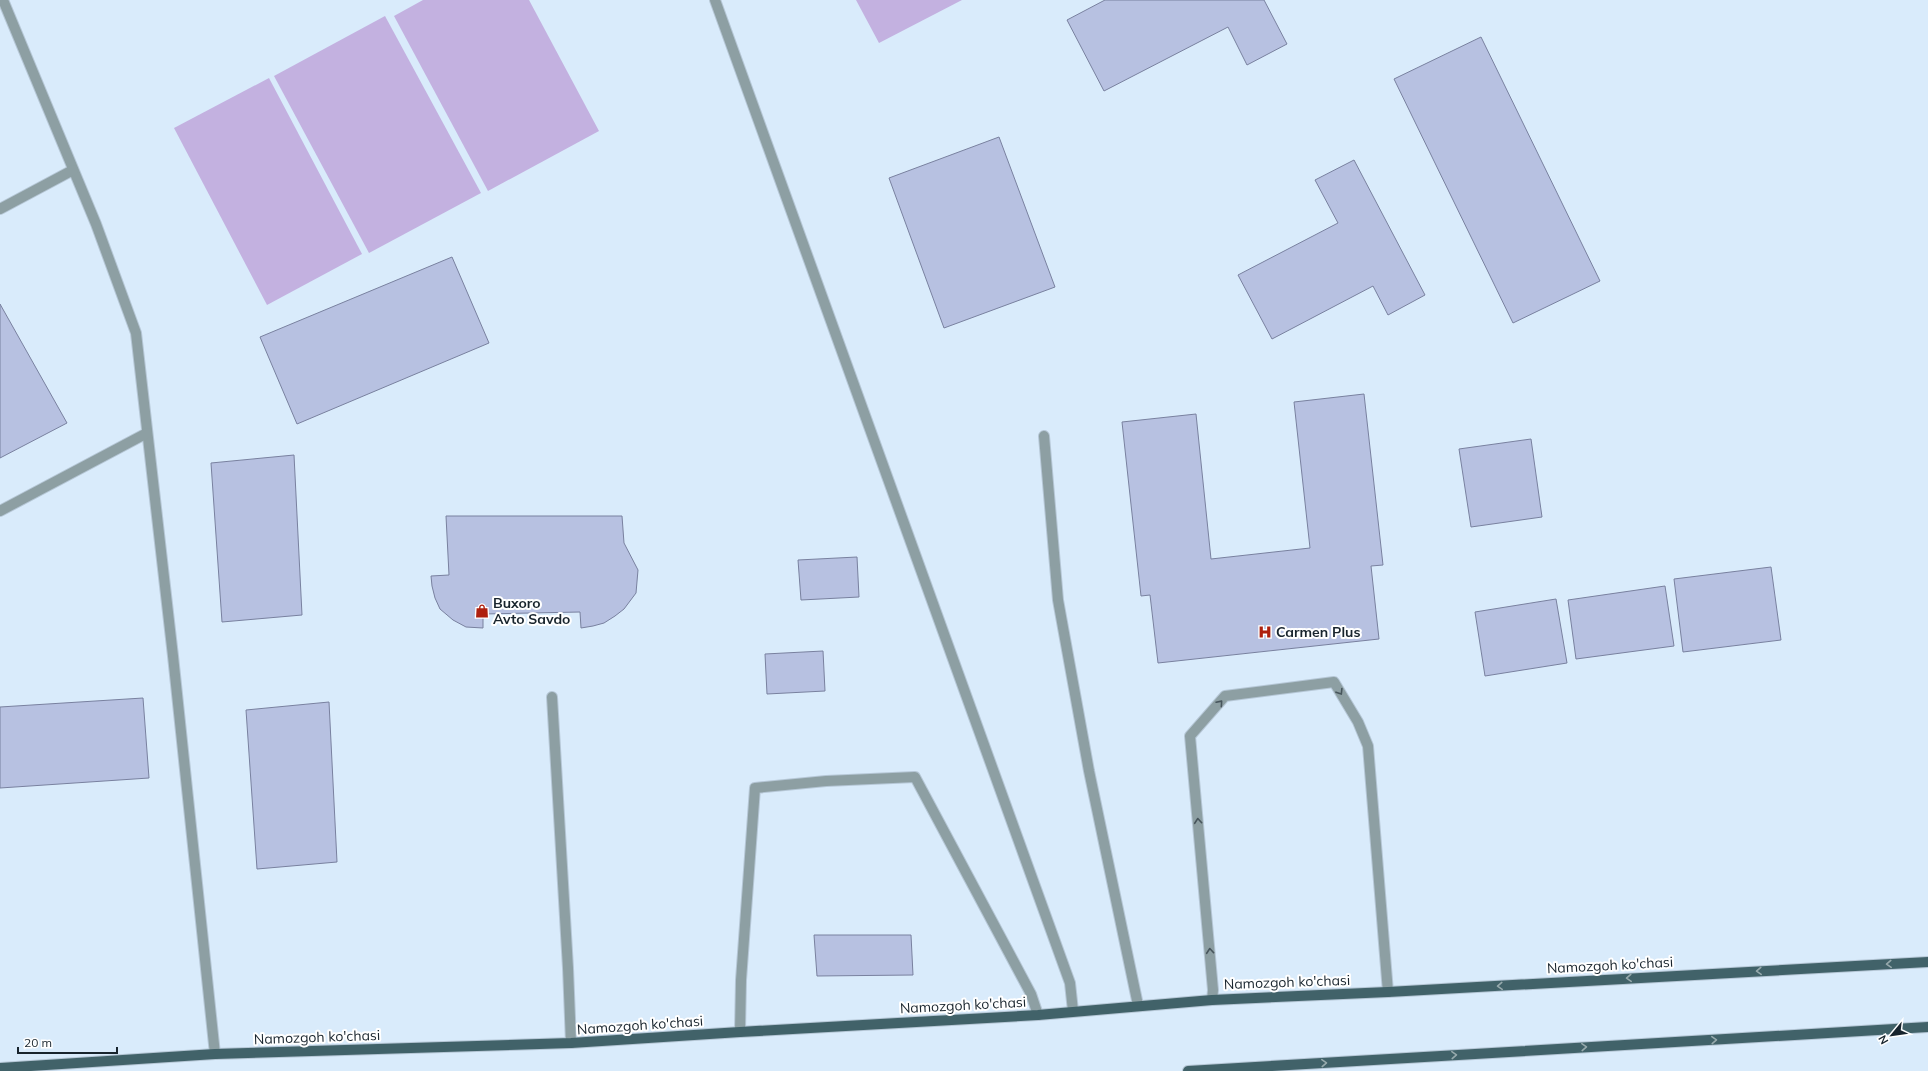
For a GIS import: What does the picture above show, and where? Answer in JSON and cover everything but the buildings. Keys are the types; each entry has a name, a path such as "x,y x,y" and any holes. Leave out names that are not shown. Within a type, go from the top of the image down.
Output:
{"main road":[{"name":"Namozgoh ko'chasi","path":"0,1068 215,1054 571,1044 740,1032 1038,1015 1138,1005 1212,1000 1388,992 1928,962"},
{"path":"1188,1071 1928,1027"}],"lane":[{"path":"3,0 96,224 136,333 174,664 215,1054"},
{"path":"715,0 1070,983 1073,1011"},
{"path":"0,209 73,170"},
{"path":"0,512 148,433"},
{"path":"1044,436 1058,600 1088,772 1138,1005"},
{"path":"1212,1000 1213,990 1190,736 1225,696 1334,682 1358,722 1368,746 1388,992"},
{"path":"552,697 571,1044"},
{"path":"740,1032 741,980 755,788 826,781 915,777 1031,994 1038,1015"}],"shaded area":[{"path":"423,0 529,0 599,131 488,191 394,16"},
{"path":"856,0 962,0 879,43"},
{"path":"385,16 481,193 369,253 274,76"},
{"path":"269,78 362,254 267,305 174,128"}],"place":[{"name":"Buxoro Avto Savdo","path":"482,611"},
{"name":"Carmen Plus","path":"1265,632"}]}
